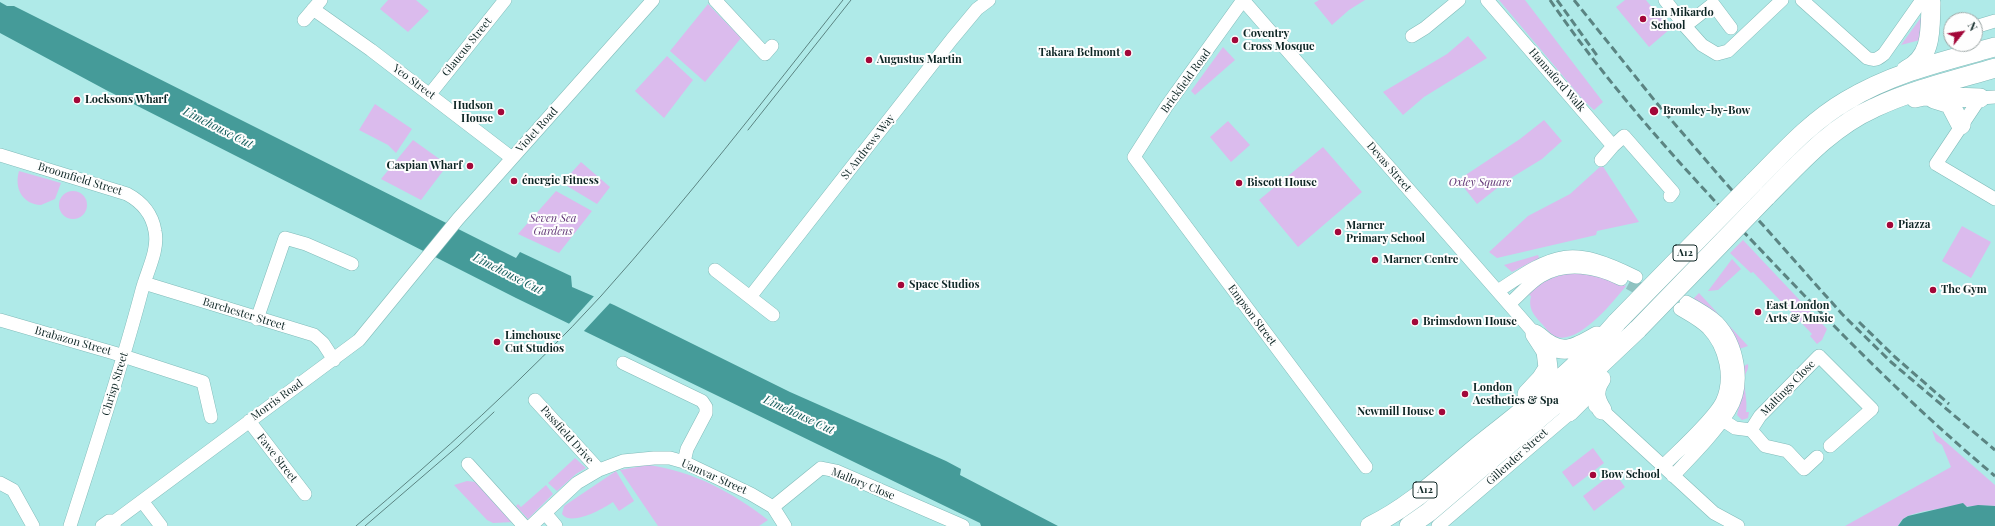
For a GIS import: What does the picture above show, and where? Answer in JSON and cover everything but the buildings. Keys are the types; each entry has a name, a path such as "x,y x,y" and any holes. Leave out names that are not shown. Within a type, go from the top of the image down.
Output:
{"highway":[{"path":"1887,80 1910,68 1920,60 1926,52 1929,35 1930,0"},
{"name":"A12","path":"1370,526 1401,508 1524,409 1590,352 1617,322 1790,146 1820,119 1846,101 1887,80 1932,64 1995,47"},
{"name":"A12","path":"1409,526 1429,512 1572,391 1638,329 1766,197 1819,145 1845,125 1873,108 1941,82 1995,68"},
{"path":"1924,96 1945,101 1950,104 1962,125"},
{"name":"A12","path":"1873,108 1924,96 1987,98"},
{"path":"1536,334 1549,346 1567,350 1596,336 1617,322"},
{"path":"1569,412 1602,378 1624,352 1638,329"},
{"path":"1476,448 1545,374 1548,361 1546,351 1536,334"},
{"path":"1602,378 1596,388 1595,395 1602,410"}],"street":[{"name":"Glaucus Street","path":"430,94 505,0"},
{"name":"Violet Road","path":"423,261 458,219 653,0"},
{"path":"715,0 766,54"},
{"name":"St Andrews Way","path":"750,297 952,39 977,9 989,0"},
{"name":"Brickfield Road","path":"1139,163 1134,157 1166,107 1243,0"},
{"name":"Devas Street","path":"1243,0 1536,334"},
{"path":"1412,36 1425,28 1459,0"},
{"name":"Hannaford Walk","path":"1488,0 1614,146"},
{"path":"1665,0 1702,45 1718,54 1728,51 1782,0"},
{"path":"1802,0 1867,58 1874,60 1879,59 1884,54 1922,0"},
{"name":"Yeo Street","path":"317,4 512,158"},
{"path":"304,20 317,4"},
{"path":"1685,26 1713,4 1731,28"},
{"path":"1983,25 1995,21"},
{"path":"1987,98 1962,125 1936,164 1995,199"},
{"path":"1601,160 1624,136 1673,192 1670,196"},
{"name":"Broomfield Street","path":"0,155 127,194 141,203 152,217 156,240"},
{"name":"Empson Street","path":"1139,163 1366,467"},
{"path":"257,319 285,238 306,244 352,264"},
{"name":"Chrisp Street","path":"70,526 124,357 156,240"},
{"path":"1498,291 1536,266 1561,258 1576,256 1590,258 1611,265 1632,280 1588,268 1564,267 1542,275 1527,286 1509,304"},
{"name":"Morris Road","path":"102,526 109,521 115,524 142,500 334,360 359,340 423,261"},
{"path":"715,270 773,315"},
{"name":"Barchester Street","path":"144,283 257,319 314,335 323,343 334,360"},
{"path":"1673,476 1718,418 1726,391 1727,376 1726,362 1722,348 1708,327 1683,306"},
{"name":"Brabazon Street","path":"0,320 202,382 211,418"},
{"name":"Maltings Close","path":"1751,430 1760,416 1819,356 1872,409 1830,446"},
{"path":"623,363 702,401 706,407 706,413 688,449 684,462"},
{"name":"Passfield Drive","path":"535,400 598,470"},
{"name":"Gillender Street","path":"1438,526 1576,407 1589,404 1602,410"},
{"path":"1602,410 1724,522 1733,522 1738,526"},
{"path":"1718,418 1735,428 1751,430 1765,446 1787,451 1804,469 1817,457"},
{"path":"1663,466 1718,418"},
{"name":"Fawe Street","path":"249,421 305,494"},
{"name":"Uamvar Street","path":"532,526 577,483 598,470 623,461 670,458 684,462 752,494 772,507 785,526"},
{"path":"468,464 524,526"},
{"name":"Mallory Close","path":"772,507 821,468 836,471 963,526"},
{"path":"5,485 33,526"},
{"path":"142,500 161,526"},
{"path":"545,513 556,526"}],"green space":[{"path":"388,0 416,0 429,11 408,32 380,9"},
{"path":"1319,0 1365,0 1349,10 1332,25 1314,3"},
{"path":"1499,0 1525,0 1603,102 1594,110 1584,101"},
{"name":"Ian Mikardo School","path":"1625,0 1646,0 1670,29 1649,47 1616,7"},
{"path":"708,4 741,38 705,82 670,51"},
{"path":"1922,16 1920,40 1901,45"},
{"path":"1468,36 1487,58 1424,97 1403,115 1383,92 1447,54"},
{"path":"1223,47 1235,60 1195,95 1191,91"},
{"path":"667,56 693,80 664,118 635,91"},
{"path":"375,104 412,129 396,153 388,145 359,130"},
{"name":"Oxley Square","path":"1544,120 1562,141 1542,159 1506,181 1477,204 1458,180 1520,139"},
{"path":"1228,121 1250,145 1231,162 1210,137"},
{"path":"413,140 445,163 446,167 421,200 381,179"},
{"path":"1323,147 1362,192 1298,247 1259,200"},
{"path":"581,162 610,187 597,204 562,183"},
{"path":"1602,165 1639,222 1597,231 1596,235 1497,258 1489,252 1528,216 1570,194"},
{"path":"19,171 61,183 55,199 41,205 29,202 24,198 19,189"},
{"path":"73,191 83,195 87,205 83,215 73,219 63,215 59,205 63,195"},
{"name":"Seven Sea Gardens","path":"556,191 592,211 559,253 518,234"},
{"path":"1962,226 1991,242 1971,278 1942,261"},
{"path":"1743,240 1827,329 1822,340 1817,344 1810,336 1812,334 1753,272 1751,273 1730,253"},
{"path":"1538,255 1539,258 1512,272 1504,265"},
{"path":"1732,259 1741,269 1718,290 1708,291"},
{"path":"1579,272 1611,278 1626,286 1604,312 1583,329 1573,335 1563,338 1554,336 1534,314 1530,304 1531,296 1529,295 1544,281 1565,274"},
{"path":"1699,293 1748,346 1739,349 1693,299"},
{"path":"1748,364 1748,369 1745,376 1745,385 1746,412 1749,412 1748,418 1742,420 1737,415 1744,385 1744,366"},
{"path":"1932,430 1995,485 1995,506 1975,506 1924,511 1906,517 1898,526 1845,526 1951,467 1942,445 1936,441"},
{"path":"1593,448 1604,463 1573,487 1562,472"},
{"path":"575,458 586,468 576,474 557,491 548,483"},
{"path":"648,465 681,472 711,484 740,500 768,520 759,526 658,526 620,470"},
{"path":"616,471 634,501 619,511 613,502 593,513 578,518 566,517 562,514 564,506"},
{"path":"1614,472 1625,487 1594,511 1583,496"},
{"path":"467,481 476,482 514,522 493,523 487,520 454,485"},
{"path":"546,485 553,494 528,519 516,506 518,504 521,507"}],"water":[{"name":"Limehouse Cut","path":"0,2 7,6 14,6 516,258 520,252 571,276 572,287 614,305 790,392 946,461 961,469 960,475 1058,526 981,526 980,523 516,298 106,90 0,33"},
{"path":"1963,503 1967,507 1978,505 1995,506 1995,526 1898,526 1903,519 1908,516"}],"pier":[{"path":"595,295 611,302 582,333 567,326"}],"tunnel":[{"path":"1629,283 1653,296"}],"tram line":[{"path":"356,526 482,415 543,357 601,296 664,224 843,0"},
{"path":"748,130 851,0"},
{"path":"365,526 458,446 494,412"}],"railway":[{"path":"1550,0 1573,33 1623,96 1729,217 1814,306 1902,393 1995,476"},
{"path":"1557,0 1598,57"},
{"path":"1574,0 1655,101 1842,314 1891,362 1995,450"},
{"path":"1859,322 1895,357 1949,404"}],"place":[{"name":"Ian Mikardo School","path":"1643,19"},
{"name":"Coventry Cross Mosque","path":"1235,40"},
{"name":"Takara Belmont","path":"1128,53"},
{"name":"Augustus Martin","path":"869,60"},
{"name":"Locksons Wharf","path":"77,100"},
{"name":"Bromley-by-Bow","path":"1654,111"},
{"name":"Hudson House","path":"501,112"},
{"name":"Caspian Wharf","path":"470,166"},
{"name":"énergie Fitness","path":"514,181"},
{"name":"Biscott House","path":"1239,183"},
{"name":"Piazza","path":"1890,225"},
{"name":"Marner Primary School","path":"1338,232"},
{"name":"Marner Centre","path":"1375,260"},
{"name":"Space Studios","path":"901,285"},
{"name":"The Gym","path":"1933,290"},
{"name":"East London Arts & Music","path":"1758,312"},
{"name":"Brimsdown House","path":"1415,322"},
{"name":"Limehouse Cut Studios","path":"497,342"},
{"name":"London Aesthetics & Spa","path":"1465,394"},
{"name":"Newmill House","path":"1442,412"},
{"name":"Bow School","path":"1593,475"}]}
